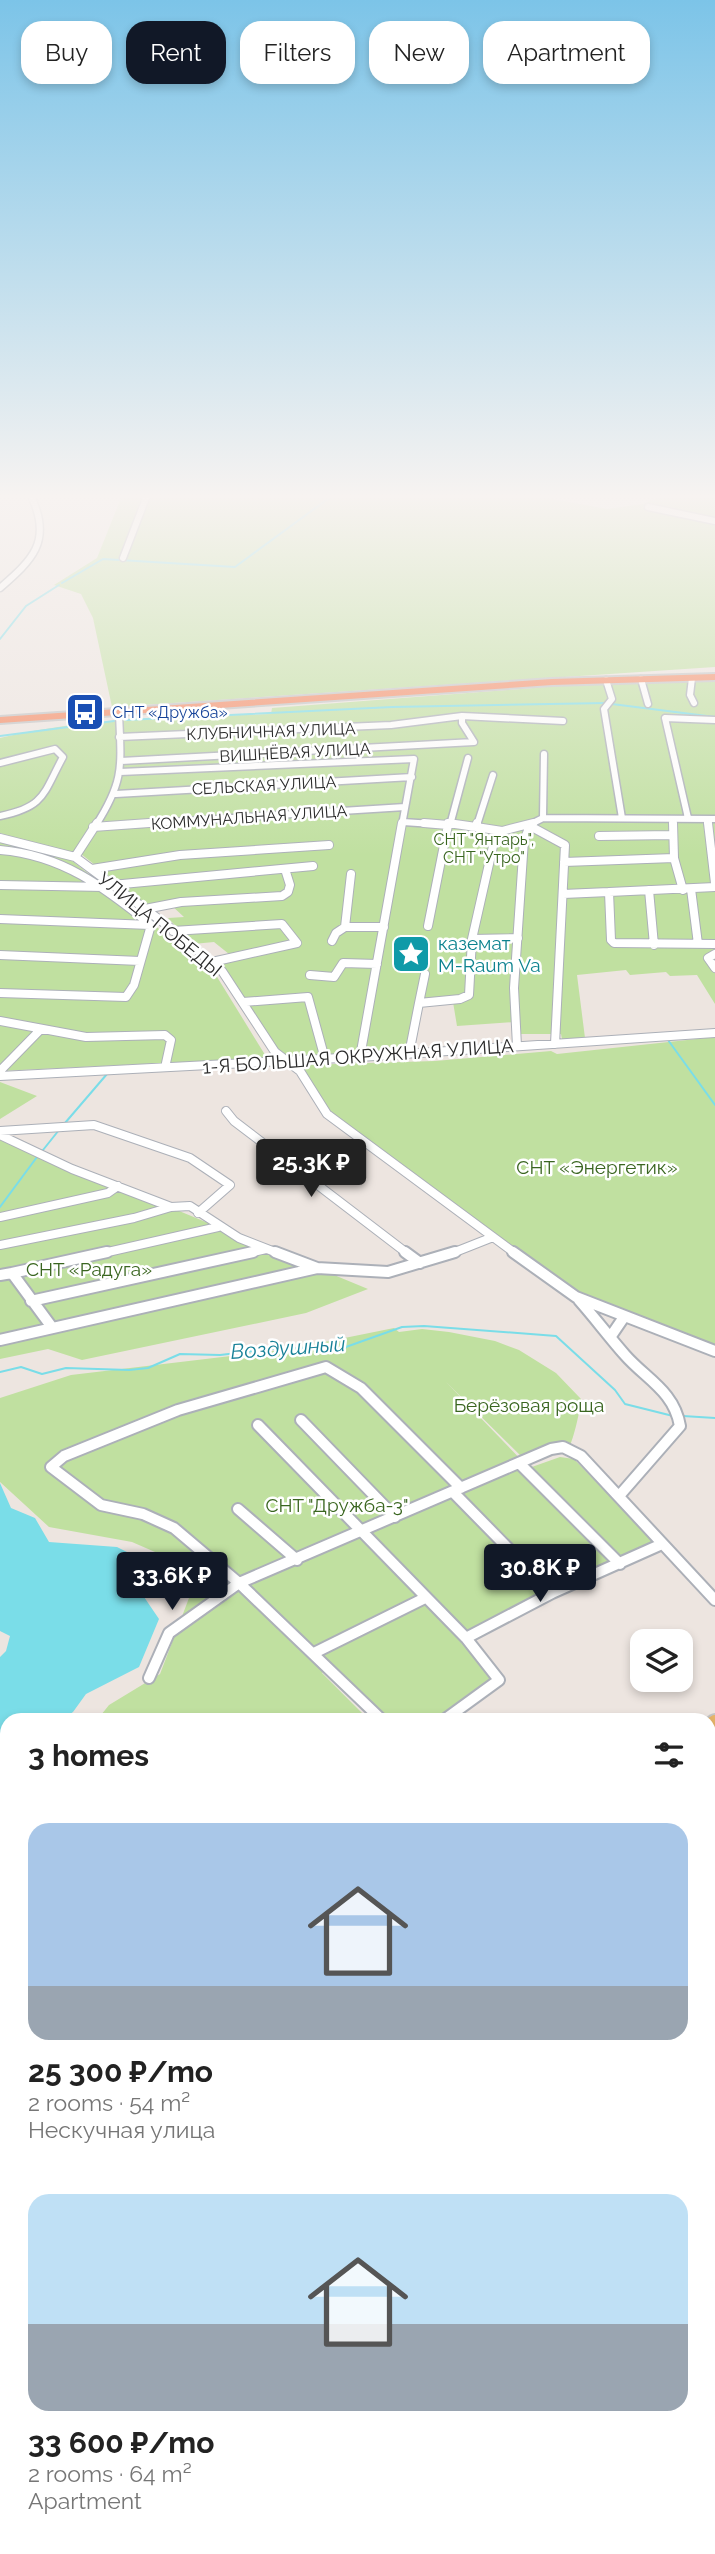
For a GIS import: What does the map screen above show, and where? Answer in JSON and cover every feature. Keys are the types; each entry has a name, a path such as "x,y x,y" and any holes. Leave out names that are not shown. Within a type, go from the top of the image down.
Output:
{"highway":[{"path":"0,720 606,680 715,677"}],"street":[{"path":"692,678 690,695 694,703"},
{"path":"641,679 648,704"},
{"path":"606,680 612,699 604,709 622,818"},
{"path":"0,838 75,857 116,794 121,761 120,713"},
{"name":"КЛУБНИЧНАЯ УЛИЦА","path":"119,737 373,726 462,716 563,721"},
{"name":"ВИШНЁВАЯ УЛИЦА","path":"121,761 470,743 475,740 462,723 462,716"},
{"path":"688,818 665,718 715,720"},
{"path":"0,763 55,749 63,757 39,802 25,811 0,817"},
{"path":"543,818 544,754"},
{"path":"120,772 411,758 415,760 360,1058"},
{"path":"428,926 448,825 468,758"},
{"path":"476,827 493,775"},
{"name":"СЕЛЬСКАЯ УЛИЦА","path":"116,794 412,777"},
{"name":"КОММУНАЛЬНАЯ УЛИЦА","path":"93,827 405,807"},
{"path":"403,822 476,827 496,834 530,826 543,818 711,819 715,885 687,890 563,894"},
{"path":"673,819 674,858 687,890 698,944"},
{"path":"530,826 565,845 555,1044"},
{"path":"517,1046 514,988 524,840 530,826"},
{"path":"419,1003 466,998 472,939 496,834"},
{"path":"599,836 673,835"},
{"path":"92,869 180,855 329,845"},
{"path":"0,850 25,850 80,870 108,886 150,925"},
{"name":"УЛИЦА ПОБЕДЫ","path":"75,857 92,869 108,886 145,909 222,971 275,1052 300,1071 327,1114 576,1297"},
{"path":"564,862 674,858"},
{"path":"0,885 108,886 313,866"},
{"path":"145,909 181,902 282,896 288,892 290,884 285,869"},
{"path":"345,927 351,874"},
{"path":"649,890 653,945"},
{"path":"609,892 611,940 619,945 715,944"},
{"path":"0,919 170,928 282,924 297,943 212,962"},
{"path":"0,993 121,998 130,995 150,925"},
{"path":"332,941 336,933 345,927 384,927"},
{"path":"472,939 518,938"},
{"path":"715,954 708,958 715,968"},
{"path":"0,955 141,961"},
{"path":"310,975 334,977 343,963 377,964"},
{"path":"409,1054 425,974"},
{"path":"243,1002 309,997 324,1059"},
{"path":"0,1021 86,1037 164,1035 171,1040 166,1063"},
{"path":"0,1074 41,1030"},
{"name":"1-Я БОЛЬШАЯ ОКРУЖНАЯ УЛИЦА","path":"0,1074 360,1058 715,1033"},
{"path":"226,1111 234,1121 420,1262"},
{"path":"0,1133 94,1125 177,1153 204,1166 230,1185 198,1213"},
{"path":"0,1133 171,1207"},
{"path":"0,1217 108,1194 118,1186"},
{"path":"0,1245 134,1218 171,1207 190,1206 218,1227 317,1268 388,1272 493,1237"},
{"path":"0,1275 218,1227"},
{"path":"31,1301 266,1249"},
{"path":"0,1340 51,1326 309,1272 317,1268"},
{"path":"12,1273 51,1326"},
{"path":"576,1297 715,1351"},
{"path":"576,1297 626,1357 668,1392 677,1406 680,1426 619,1496"},
{"path":"611,1336 624,1317"},
{"path":"375,1713 239,1583 174,1528 143,1514 101,1505 58,1474 51,1464 64,1454 137,1423 326,1367 361,1388 552,1593"},
{"path":"301,1420 395,1517"},
{"path":"258,1424 360,1532 466,1638 499,1680 454,1713"},
{"path":"149,1678 169,1633 239,1583 551,1449 574,1450 715,1600"},
{"path":"519,1463 620,1564"},
{"path":"238,1509 297,1560"},
{"path":"466,1638 552,1593 662,1544"},
{"path":"314,1653 425,1598"}],"green space":[{"path":"715,617 715,667 112,707 93,618"},
{"name":"СНТ \"Янтарь\", СНТ \"Утро\"","path":"715,681 715,1004 697,975 670,976 666,972 630,975 626,970 577,975 585,1038 562,1039 561,1034 516,1034 514,1022 457,1026 453,1002 417,1002 412,1049 284,1059 210,958 229,954 214,942 193,944 168,918 184,917 171,905 151,909 81,854 33,845 0,833 0,738 101,722 271,714 272,708 585,684"},
{"path":"0,841 71,860 214,972 267,1058 0,1071"},
{"name":"СНТ «Энергетик»","path":"715,1037 715,1351 574,1295 335,1123 304,1073 303,1065 435,1061 551,1051 557,1054"},
{"path":"0,1082 37,1096 0,1119"},
{"name":"СНТ «Радуга»","path":"0,1137 368,1289 306,1313 82,1360 48,1349 0,1359"},
{"name":"СНТ \"Дружба-3\"","path":"394,1328 399,1332 422,1329 449,1332 495,1341 519,1350 556,1373 581,1399 578,1419 567,1452 525,1460 446,1382 529,1468 560,1457 574,1459 656,1544 463,1640 496,1678 445,1713 375,1713 327,1667 322,1673 362,1713 103,1713 109,1705 160,1674 189,1598 162,1555 132,1542 49,1527 0,1482 0,1398 71,1375 290,1349"}],"water":[{"path":"0,1483 11,1508 35,1518 49,1542 117,1547 141,1559 148,1573 142,1594 159,1619 139,1667 86,1694 72,1713 0,1713 0,1657 6,1651 10,1636 0,1631"}],"waterway":[{"path":"0,639 17,617"},
{"path":"126,720 392,707 606,703"},
{"path":"612,704 715,717"},
{"path":"0,736 114,721"},
{"path":"668,1040 715,1105"},
{"path":"65,1123 107,1074"},
{"path":"43,1150 59,1130"},
{"path":"0,1207 37,1157"},
{"name":"Воздушный","path":"0,1372 21,1367 42,1374 66,1368 129,1370 148,1368 180,1354 220,1355 279,1348 343,1348 402,1327 424,1326 556,1336 615,1390 625,1404 673,1416"},
{"name":"Воздушный","path":"683,1416 715,1418"}],"place":[{"name":"СНТ «Дружба»","path":"85,712"},
{"name":"каземат M-Raum Va","path":"411,954"}],"park label":[{"name":"Берёзовая роща","path":"529,1405"}]}
